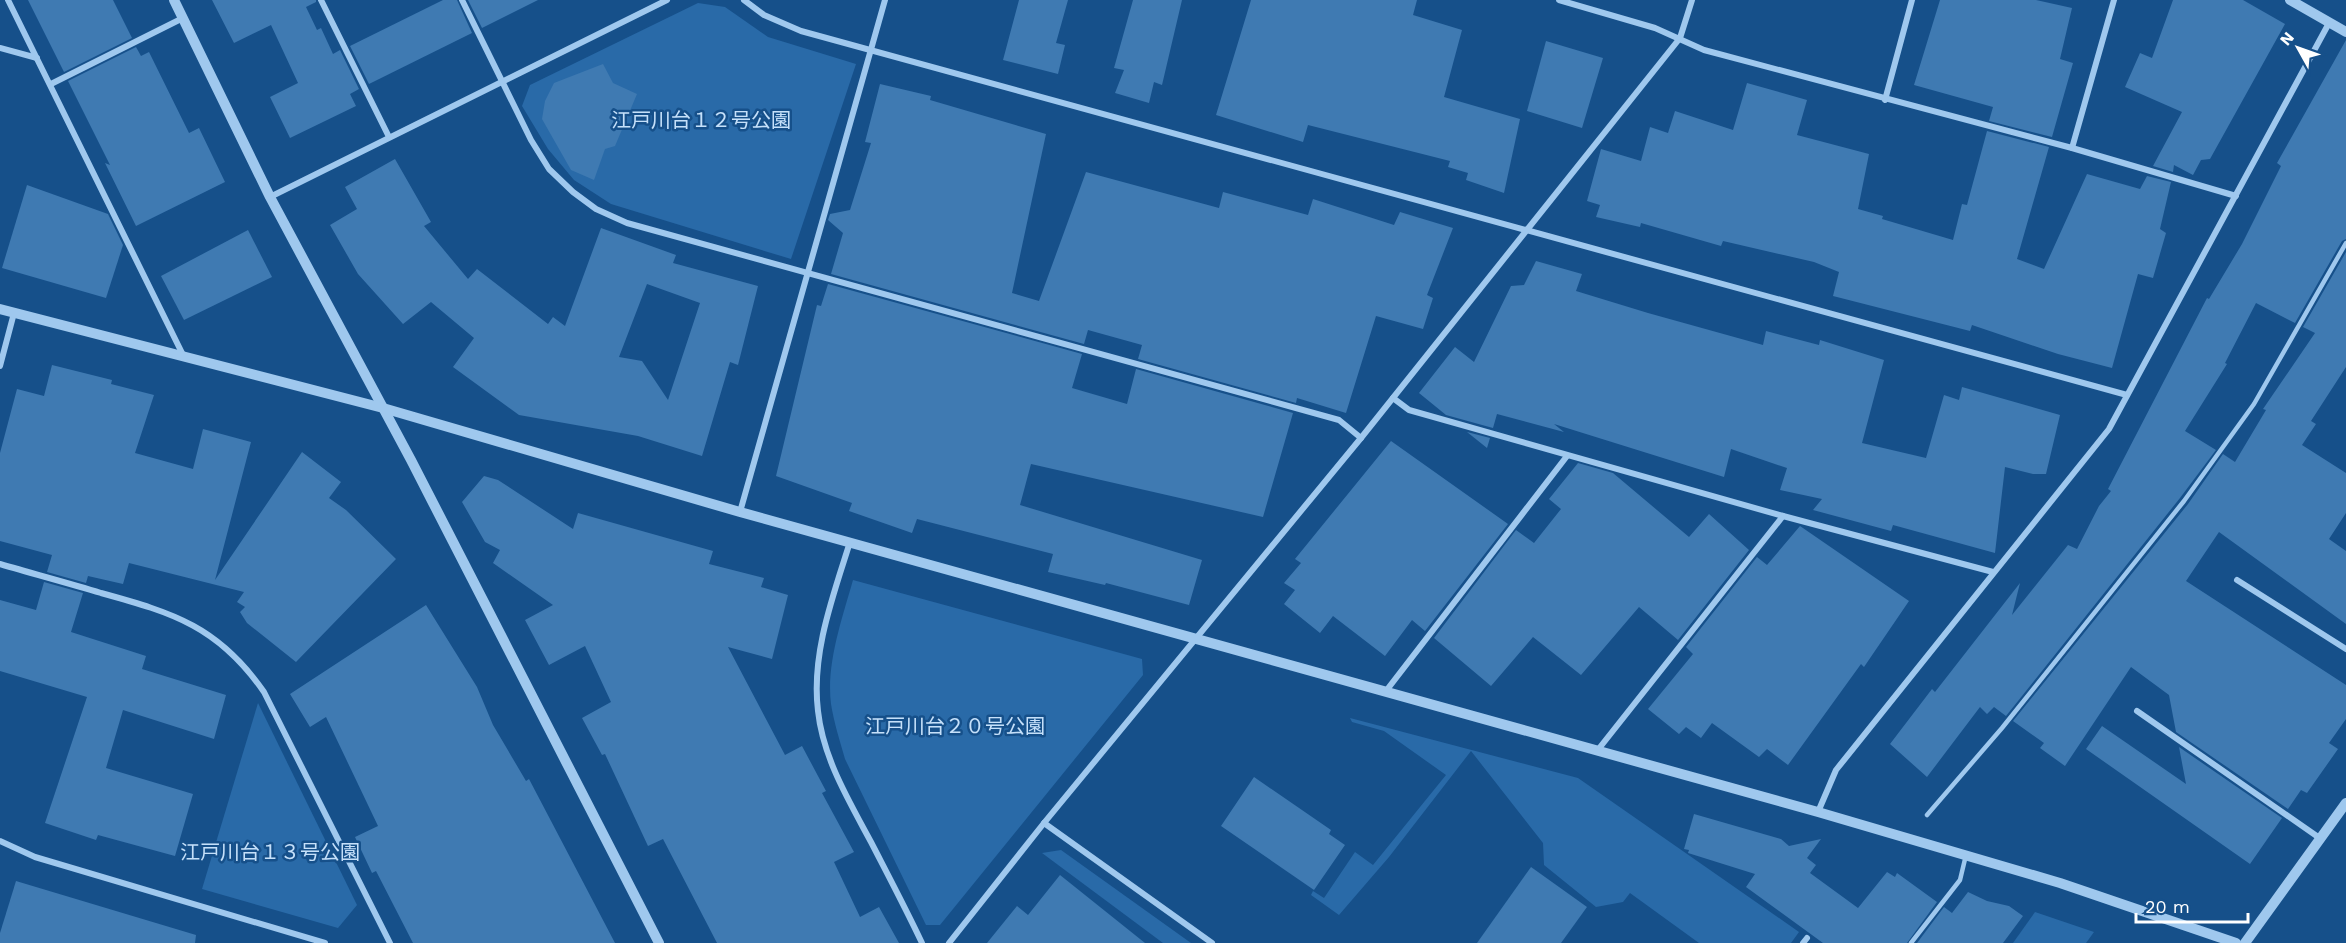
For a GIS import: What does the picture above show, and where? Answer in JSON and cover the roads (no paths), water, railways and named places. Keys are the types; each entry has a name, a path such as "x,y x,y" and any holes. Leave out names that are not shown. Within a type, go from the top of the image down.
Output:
{"street":[{"path":"8,0 185,358"},
{"path":"174,0 270,196 383,408 659,943"},
{"path":"321,0 389,137"},
{"path":"462,0 531,140 549,169 573,192 596,208 627,223 1339,420 1361,438"},
{"path":"270,196 667,0"},
{"path":"744,0 764,15 801,31 2127,395"},
{"path":"740,512 885,0"},
{"path":"1559,0 1680,38 1704,50 2072,148 2236,196"},
{"path":"949,943 1044,823 1198,639 1528,232 1680,38 1692,0"},
{"path":"1886,100 1912,0"},
{"path":"2072,148 2114,0"},
{"path":"2290,0 2346,32"},
{"path":"51,84 183,18"},
{"path":"1818,812 1836,770 2109,429 2330,23"},
{"path":"0,48 37,58"},
{"path":"0,309 383,408 740,512 1818,812 2060,883 2236,943"},
{"path":"0,366 14,313"},
{"path":"1393,398 1409,410 1567,456 1993,572"},
{"path":"1386,692 1567,456"},
{"path":"1596,751 1783,516"},
{"path":"850,542 826,620 818,664 818,711 825,743 840,785 922,943"},
{"path":"0,564 175,615 215,638 238,658 264,692 390,943"},
{"path":"2237,580 2346,649"},
{"path":"2137,711 2321,839"},
{"path":"2245,943 2346,802"},
{"path":"1044,823 1212,943"},
{"path":"0,841 35,857 325,943"}],"lane":[{"path":"1927,815 2002,728 2184,501 2254,404 2346,243"},
{"path":"1911,943 1960,880 1966,854"}],"park label":[{"name":"江戸川台１２号公園","path":"701,120"},
{"name":"江戸川台２０号公園","path":"955,726"},
{"name":"江戸川台１３号公園","path":"270,852"}]}
